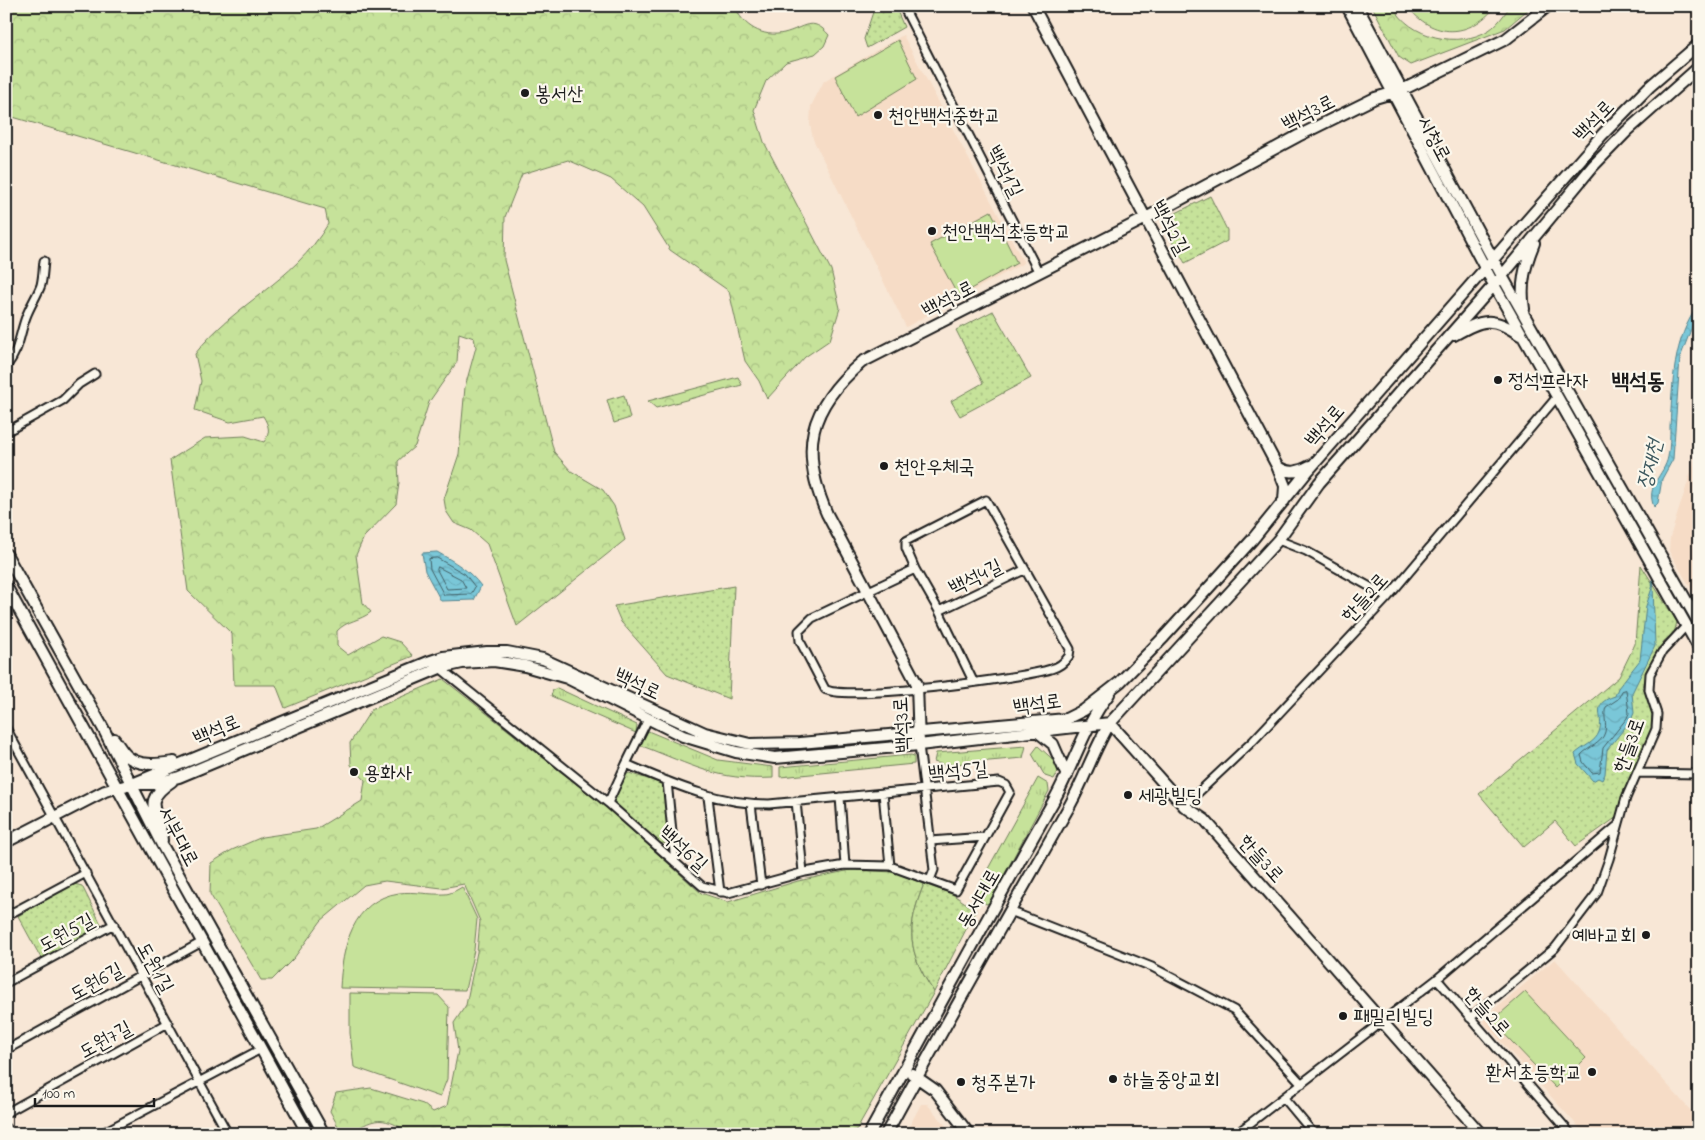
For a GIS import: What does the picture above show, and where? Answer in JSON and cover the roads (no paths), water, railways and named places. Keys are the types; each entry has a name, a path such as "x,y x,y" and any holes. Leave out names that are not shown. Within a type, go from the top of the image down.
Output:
{"main road":[{"name":"백석2길","path":"1033,6 1277,466 1285,486 1284,502"},
{"name":"시청로","path":"1347,6 1502,276"},
{"name":"시청로","path":"1357,6 1396,91 1494,285"},
{"name":"백석3로","path":"919,745 916,684 827,514 812,471 811,448 814,432 824,405 838,383 862,362 1038,271 1146,218 1298,136 1506,40 1548,6"},
{"name":"백석로","path":"6,842 55,816 117,788 132,784 443,657 487,652 507,652 543,659 705,733 734,742 770,745 1066,719 1084,710 1120,682 1252,540 1315,462 1602,135 1649,87 1699,44"},
{"name":"백석로","path":"132,784 152,784 179,777 440,668 462,663 494,660 567,678 683,736 736,752 775,758 1038,732 1092,721 1110,723 1278,540 1319,483 1502,276 1593,166 1627,131 1699,67"},
{"path":"1525,317 1521,290 1526,262 1537,234"},
{"path":"1502,276 1699,624"},
{"path":"1494,285 1556,398 1699,648"},
{"path":"1446,339 1477,322 1492,320 1506,325 1522,336"},
{"path":"1277,466 1282,470 1294,472 1315,462"},
{"name":"서부대로","path":"6,554 103,728 162,845 324,1134"},
{"name":"서부대로","path":"6,586 308,1134"},
{"name":"동서대로","path":"869,1134 974,940 1067,776 1092,721 1120,682"},
{"path":"1066,719 1092,721"},
{"name":"동서대로","path":"886,1134 1076,794 1099,740 1110,723"},
{"name":"한들3로","path":"1110,723 1184,806 1205,820 1384,1021 1481,1134"},
{"path":"103,728 126,755 138,762 153,764 188,760"},
{"path":"1038,732 1053,744 1067,776"},
{"path":"162,845 162,826 154,811 154,797 157,792 179,777"},
{"path":"905,1069 935,1090 969,1134"}],"street":[{"name":"백석1길","path":"902,6 1038,271"},
{"path":"6,367 21,341 23,324 32,300 41,286 44,261"},
{"path":"6,432 63,400 79,384 95,374"},
{"name":"한들2로","path":"1184,806 1253,741 1388,597 1556,398"},
{"path":"916,569 812,618 799,631 800,642 825,689 829,692 840,694 917,689 1045,671 1063,664 1070,656 1070,649 986,500 906,541 906,548 916,569 973,681"},
{"path":"1278,540 1306,551 1388,597"},
{"name":"백석4길","path":"939,611 1024,570"},
{"name":"한들3로","path":"1470,1018 1555,948 1597,893 1609,859 1616,828 1622,816 1626,798 1656,729 1657,714 1649,690 1650,674 1662,652 1686,626"},
{"name":"백석6길","path":"440,668 608,803 702,886 728,893 803,872 845,865 890,866 956,890"},
{"path":"608,803 648,719"},
{"name":"도원1길","path":"6,728 10,742 55,816 228,1133"},
{"name":"백석3로","path":"919,745 934,870 930,880"},
{"name":"백석5길","path":"626,764 708,797 751,804 999,782 1006,785 1010,792 956,890"},
{"path":"1638,773 1699,774"},
{"path":"667,781 675,862"},
{"path":"883,793 890,866"},
{"path":"708,797 720,892"},
{"path":"840,797 845,865"},
{"path":"796,801 803,872"},
{"path":"751,804 761,885"},
{"name":"한들3로","path":"1236,1134 1437,979 1616,828"},
{"path":"930,841 985,838"},
{"path":"6,916 86,873"},
{"path":"1010,911 1152,967 1234,1010 1302,1084"},
{"name":"도원5길","path":"6,982 114,924"},
{"name":"도원6길","path":"6,1050 202,942"},
{"name":"한들2로","path":"1437,979 1572,1134"},
{"name":"도원7길","path":"6,1113 168,1023"},
{"path":"100,1134 199,1080 261,1049"},
{"path":"1284,1098 1314,1134"},
{"path":"6,1128 9,1134"}],"water":[{"path":"1699,304 1699,316 1695,319 1680,358 1673,459 1662,479 1658,503 1654,507 1652,499 1653,487 1666,464 1669,453 1673,378 1679,347 1690,318"},
{"path":"437,552 472,575 481,586 474,600 441,601 425,571 422,553"},
{"path":"1653,585 1655,646 1632,693 1634,713 1631,720 1607,750 1605,774 1602,780 1598,778 1593,781 1578,764 1575,754 1597,736 1602,703 1615,696 1618,688 1640,660 1646,606"}],"waterway":[{"name":"장재천","path":"1653,579 1653,586"}],"place":[{"name":"봉서산","path":"525,93"},
{"name":"천안백석중학교","path":"878,115"},
{"name":"천안백석초등학교","path":"932,231"},
{"name":"정석프라자","path":"1498,380"},
{"name":"천안우체국","path":"884,466"},
{"name":"용화사","path":"354,772"},
{"name":"세광빌딩","path":"1128,795"},
{"name":"예바교회","path":"1646,935"},
{"name":"패밀리빌딩","path":"1343,1016"},
{"name":"환서초등학교","path":"1592,1072"},
{"name":"하늘중앙교회","path":"1113,1079"},
{"name":"청주본가","path":"961,1082"}],"district":[{"name":"백석동","path":"1638,380"}]}
